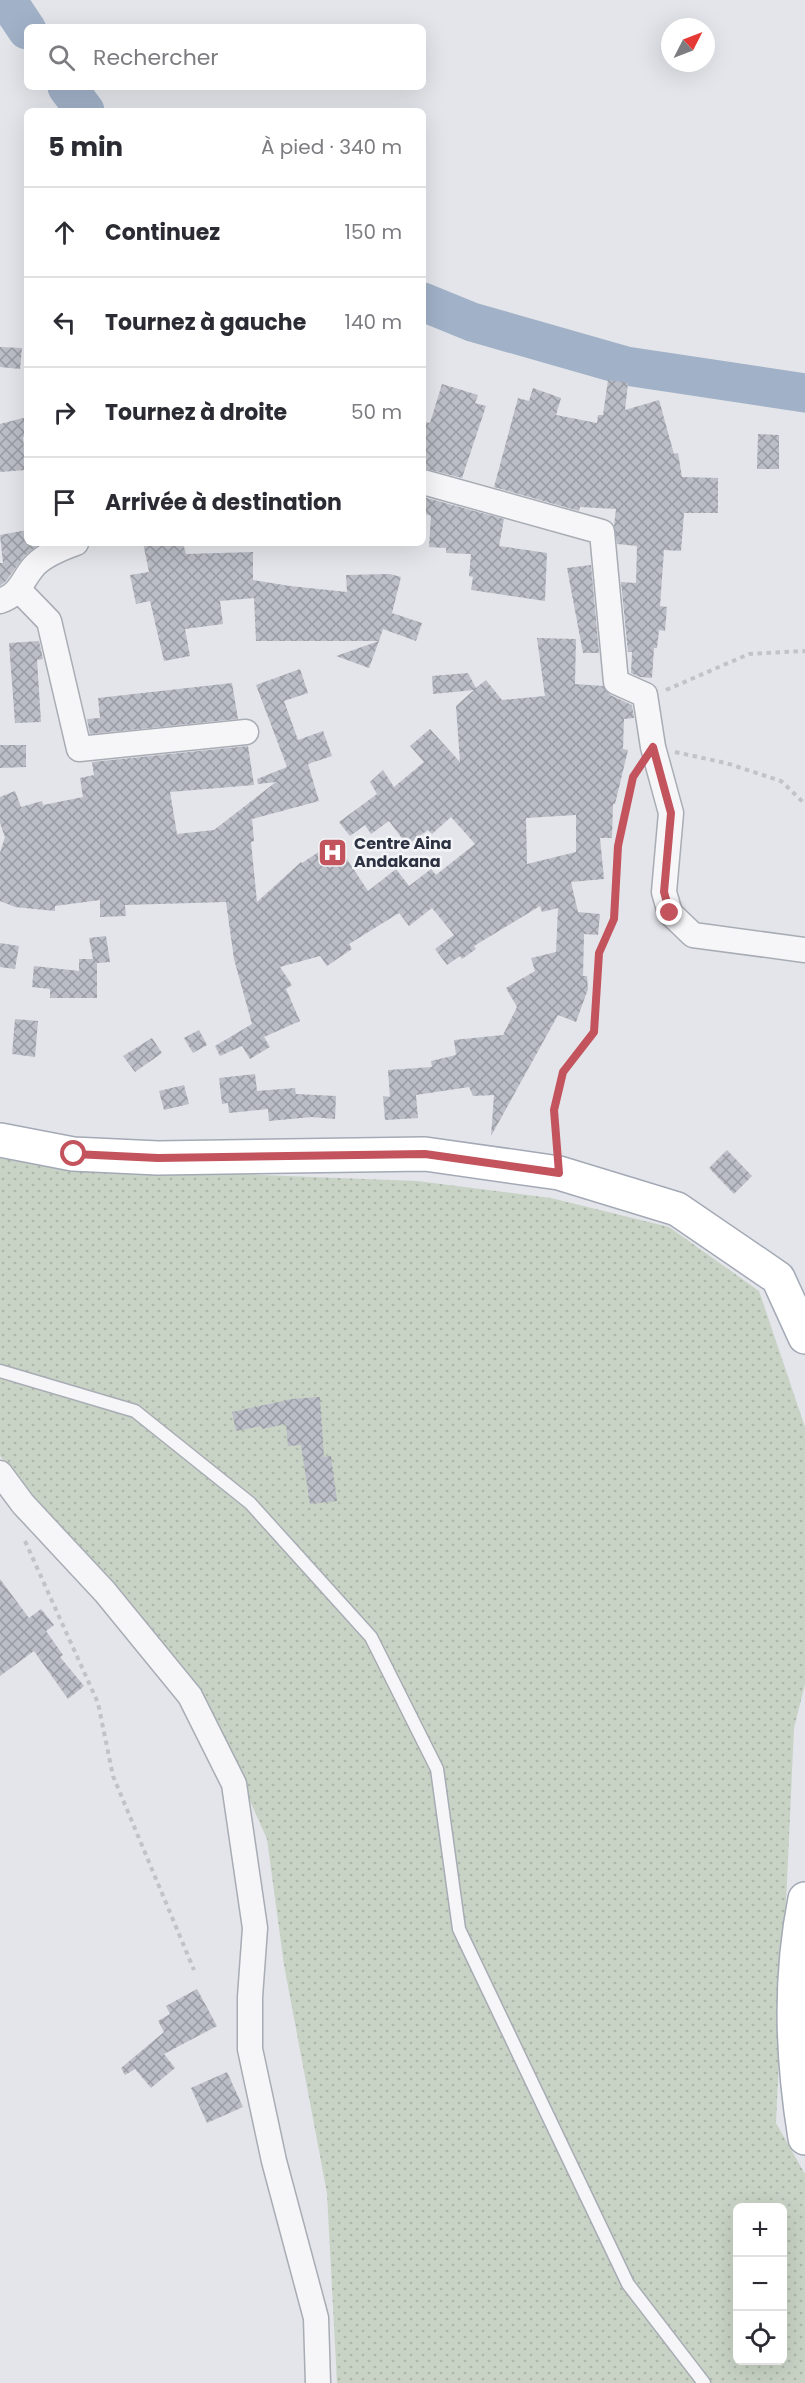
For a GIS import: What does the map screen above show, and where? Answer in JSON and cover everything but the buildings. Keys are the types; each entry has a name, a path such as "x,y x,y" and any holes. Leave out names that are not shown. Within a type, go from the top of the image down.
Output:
{"main road":[{"path":"0,1140 74,1154 158,1158 425,1154 559,1173 677,1209 778,1278 805,1337"},
{"path":"805,1899 799,1931 792,2015 796,2081 805,2138"}],"street":[{"path":"426,483 602,532 616,682 645,695 653,747 671,813 664,892 670,913 693,935 805,950"},
{"path":"67,546 58,549 35,566 10,596 49,621 79,749 246,732"},
{"path":"0,1473 23,1504 105,1592 190,1696 234,1784 255,1928 250,1997 250,2049 274,2161 316,2318 318,2383"}],"lane":[{"path":"0,1371 135,1411 250,1503 371,1637 437,1769 459,1929 628,2284 704,2383"}],"path":[{"path":"645,695 665,690 749,654 805,651"},
{"path":"559,1173 554,1110 563,1072 594,1032 599,953 614,919 618,846 633,777 653,747 726,763 781,781 805,804"},
{"path":"22,1535 98,1703 113,1776 194,1970"}],"green space":[{"path":"0,1149 155,1171 417,1181 551,1198 669,1227 759,1291 805,1427 805,1684 794,1728 776,2123 805,2174 805,2383 337,2383 327,2193 284,1965 267,1839 227,1749 151,1627 42,1509 0,1456"}],"waterway":[{"path":"7,0 24,26"},
{"path":"69,90 83,108"},
{"path":"426,303 472,322 626,366 805,393"}],"place":[{"name":"Centre Aina Andakana","path":"333,852"}],"route":[{"path":"74,1154 158,1158 425,1154 559,1173 554,1110 563,1072 594,1032 599,953 614,919 618,846 633,777 653,747 671,813 664,892 670,913"}]}
